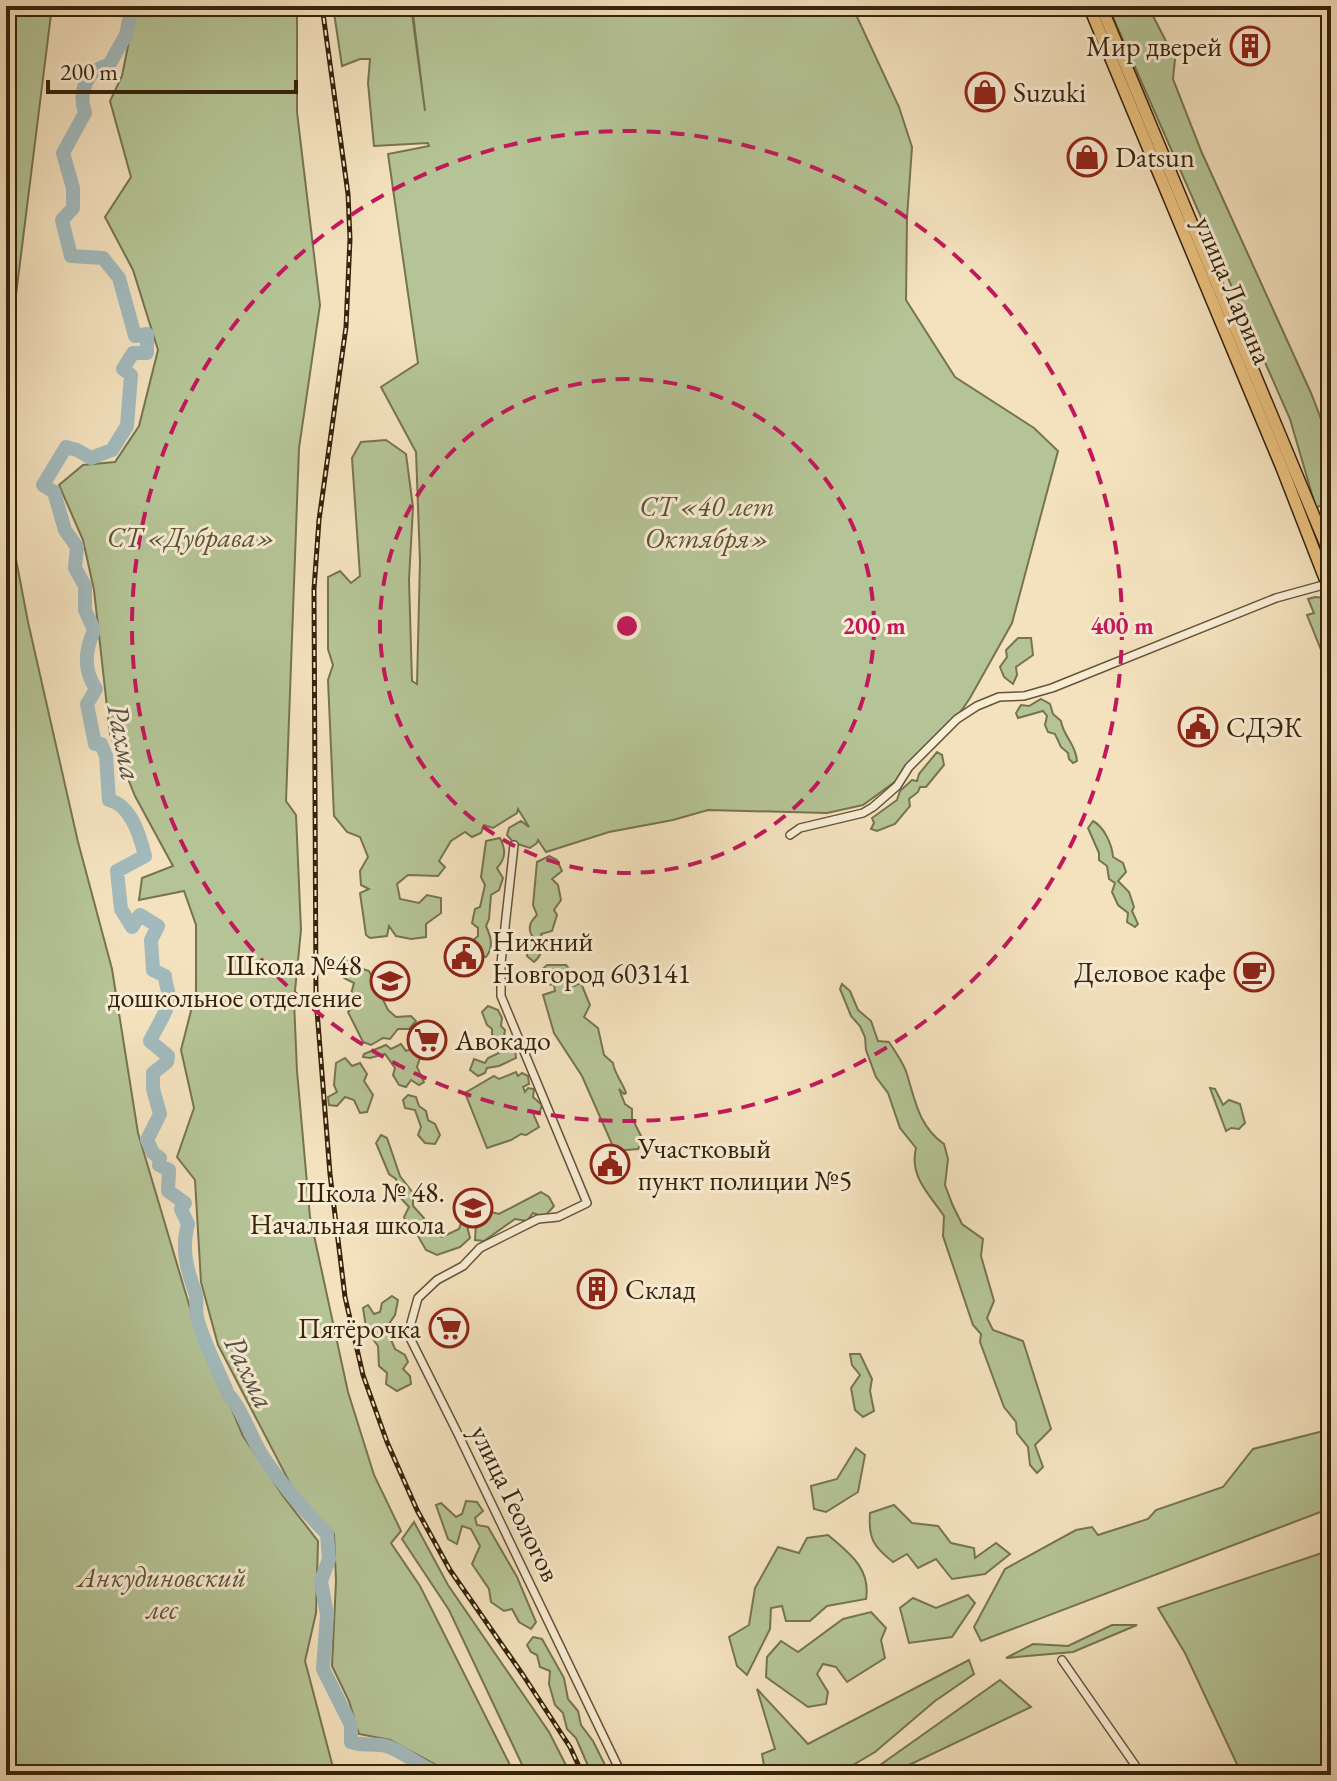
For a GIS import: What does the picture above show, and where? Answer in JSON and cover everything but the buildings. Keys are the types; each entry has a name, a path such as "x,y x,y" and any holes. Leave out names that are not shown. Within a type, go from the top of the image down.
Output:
{"main road":[{"name":"улица Ларина","path":"1089,6 1330,589"},
{"name":"улица Ларина","path":"1101,6 1331,557"}],"street":[{"path":"790,835 800,828 863,813 873,807 897,786 909,767 957,719 989,700 1024,696 1052,688 1276,598 1330,589"},
{"name":"улица Геологов","path":"514,845 501,963 501,996 587,1203 558,1217 538,1219 480,1248 463,1266 437,1280 418,1298 411,1323 411,1340 622,1775"},
{"path":"1062,1660 1142,1775"}],"green space":[{"path":"6,6 52,6 6,375"},
{"name":"СТ «Дубрава»","path":"136,6 297,6 297,112 320,305 299,448 286,801 296,815 301,930 294,1001 310,1217 348,1392 374,1475 401,1531 391,1543 420,1586 515,1775 457,1775 390,1740 359,1734 349,1701 332,1666 336,1581 334,1534 294,1491 218,1345 201,1282 195,1180 177,1157 194,1108 181,1050 196,991 196,925 184,891 139,900 142,878 173,866 135,796 110,734 94,590 83,540 59,485 83,465 115,462 139,426 158,350 133,270 105,217 131,177 110,101 122,76"},
{"name":"СТ «40 лет Октября»","path":"333,6 411,6 425,111 412,6 852,6 899,107 912,147 906,300 955,377 1034,428 1058,451 1012,623 957,717 896,781 863,805 827,813 708,810 609,832 546,852 538,840 530,848 514,843 507,835 509,828 521,821 529,827 518,809 517,813 493,828 484,825 481,833 472,837 465,832 451,841 439,861 445,867 438,876 408,875 397,884 400,899 419,903 427,895 441,898 441,913 426,924 426,937 411,939 396,936 389,926 387,936 370,938 366,935 360,893 369,889 361,885 360,871 368,857 360,837 347,832 334,816 328,680 333,665 328,649 328,577 340,571 351,583 360,576 352,458 361,442 386,440 406,454 413,507 409,580 412,681 417,684 420,561 416,452 381,387 418,363 388,154 429,146 428,143 374,146 368,83 370,59 360,59 342,66"},
{"path":"1108,6 1148,6 1175,59 1173,79 1202,153 1311,393 1331,445 1331,499 1316,508 1290,419"},
{"name":"Анкудиновский лес","path":"6,507 28,622 78,842 112,969 138,1133 193,1318 243,1436 318,1541 316,1613 305,1661 335,1775 6,1775"},
{"path":"1326,598 1331,609 1331,675 1307,615 1314,613 1308,599"},
{"path":"1018,638 1031,638 1033,655 1016,667 1013,684 1004,677 1000,667 1007,657 1006,650"},
{"path":"1041,699 1050,704 1053,714 1061,721 1077,761 1073,763 1069,759 1055,734 1048,732 1045,725 1047,716 1043,711 1018,718 1016,713 1021,705 1029,706"},
{"path":"937,752 942,755 944,765 926,787 920,787 909,799 910,806 895,824 877,831 871,829 874,823 872,818 897,800 900,791 912,780 917,781"},
{"path":"1093,821 1107,836 1113,857 1123,863 1126,872 1118,881 1129,892 1138,924 1135,927 1127,922 1128,913 1118,905 1112,892 1115,883 1109,879 1107,866 1099,860 1088,828"},
{"path":"500,838 504,854 497,868 503,878 499,890 491,895 486,926 491,946 486,957 477,956 472,941 478,936 478,928 472,923 485,885 481,877 486,841"},
{"path":"549,856 557,860 562,871 552,879 558,885 561,900 554,910 557,915 552,931 541,934 542,949 534,962 527,956 528,941 532,936 530,924 537,915 533,905 537,862"},
{"path":"345,960 352,962 354,971 360,968 369,971 388,1010 396,1017 411,1016 416,1021 409,1029 398,1029 390,1039 383,1038 371,1045 363,1042 348,1012 355,1005 351,994 354,983 344,978 339,968"},
{"path":"547,965 566,965 571,971 567,983 574,986 581,983 590,1005 584,1017 598,1028 604,1055 613,1063 625,1089 624,1094 619,1089 625,1104 632,1109 632,1118 643,1140 638,1149 615,1151 582,1076 554,1033 543,995 555,991 554,985 536,982 535,976"},
{"path":"842,984 850,991 858,1010 871,1021 878,1041 889,1042 906,1071 923,1120 944,1144 948,1159 945,1185 953,1206 962,1224 983,1239 981,1256 994,1301 987,1318 993,1330 1023,1341 1051,1429 1035,1445 1043,1467 1037,1473 1030,1465 1028,1447 1017,1433 1016,1422 1004,1407 980,1342 981,1334 973,1325 943,1236 944,1216 918,1176 916,1148 900,1128 888,1093 876,1077 866,1050 865,1037 851,1016 840,989"},
{"path":"488,1006 498,1010 502,1018 501,1026 505,1030 504,1037 515,1049 516,1058 487,1068 485,1073 478,1076 470,1070 474,1059 485,1063 499,1053 495,1042 497,1037 492,1035 482,1012"},
{"path":"401,1044 406,1051 413,1048 420,1058 417,1067 424,1082 419,1085 411,1080 406,1087 399,1085 393,1075 395,1068 385,1054 363,1057 386,1045 391,1049"},
{"path":"345,1058 352,1066 360,1063 367,1074 364,1081 373,1095 367,1112 360,1113 354,1100 345,1097 337,1106 329,1105 328,1097 337,1092 334,1085 336,1063"},
{"path":"516,1072 518,1076 522,1073 528,1076 529,1084 523,1087 525,1092 528,1088 534,1089 533,1097 542,1105 539,1114 532,1111 539,1127 526,1135 521,1134 487,1148 465,1093 494,1076 499,1079"},
{"path":"1210,1088 1215,1089 1223,1105 1229,1100 1240,1104 1245,1123 1239,1129 1226,1131"},
{"path":"408,1095 416,1097 428,1120 435,1124 440,1135 435,1144 425,1143 418,1135 421,1127 415,1110 405,1108 403,1100"},
{"path":"381,1135 387,1138 400,1176 413,1193 413,1206 424,1218 418,1226 407,1225 404,1217 409,1207 398,1195 396,1179 389,1174 376,1143"},
{"path":"541,1192 549,1197 554,1206 544,1217 533,1213 527,1221 515,1219 484,1241 475,1240 476,1223 491,1212 499,1214"},
{"path":"461,1223 467,1226 470,1238 460,1247 437,1255 426,1250 418,1236 425,1229 442,1237 459,1229"},
{"path":"392,1296 398,1300 395,1315 386,1328 395,1349 405,1355 408,1362 403,1369 410,1376 411,1384 397,1391 386,1384 387,1373 379,1366 378,1346 372,1338 372,1331 366,1327 363,1308 368,1305 374,1314 380,1312 382,1303"},
{"path":"850,1354 860,1354 872,1379 870,1391 874,1411 863,1417 855,1410 851,1388 860,1375 852,1365"},
{"path":"1331,1429 1331,1508 981,1641 974,1627 1005,1569 1076,1530 1092,1527 1098,1535 1148,1519 1156,1510 1223,1487 1253,1449"},
{"path":"856,1448 865,1455 858,1492 826,1512 814,1509 811,1486 837,1479"},
{"path":"466,1501 477,1502 483,1511 475,1518 477,1525 488,1527 517,1577 536,1622 531,1629 519,1622 512,1609 504,1611 491,1602 489,1589 472,1564 480,1546 471,1529 462,1526 457,1544 448,1539 436,1505 441,1503 456,1517 462,1514"},
{"path":"894,1505 912,1523 938,1526 951,1543 974,1548 975,1558 996,1543 1010,1554 985,1574 952,1579 936,1559 918,1568 907,1554 893,1562 874,1542 870,1513"},
{"path":"414,1522 448,1585 549,1732 571,1775 527,1775 449,1610 402,1539"},
{"path":"828,1535 851,1555 862,1570 867,1588 866,1599 827,1606 810,1621 786,1621 782,1606 771,1608 770,1629 747,1675 737,1666 729,1637 749,1625 755,1588 778,1547 799,1553 807,1538"},
{"path":"1331,1550 1331,1775 1242,1775 1185,1653 1158,1608"},
{"path":"968,1595 975,1603 952,1637 909,1643 900,1608 913,1598 936,1608"},
{"path":"871,1612 886,1628 881,1640 885,1658 847,1682 836,1667 823,1664 817,1674 828,1692 826,1704 808,1707 766,1677 767,1657 781,1641 798,1652 843,1619"},
{"path":"1112,1625 1137,1625 1073,1652 1006,1658 1033,1644 1068,1646"},
{"path":"533,1637 542,1639 564,1678 568,1699 578,1711 581,1725 610,1775 592,1775 576,1738 567,1729 563,1713 555,1705 549,1684 550,1671 540,1667 537,1655 527,1645"},
{"path":"969,1660 974,1674 935,1701 875,1752 836,1775 810,1775 810,1770 765,1772 762,1754 775,1749 757,1689 808,1744"},
{"path":"1000,1680 1031,1707 888,1775 866,1775"}],"waterway":[{"name":"Рахма","path":"132,6 126,35 109,65 89,77 83,90 85,113 63,153 73,188 73,208 62,220 71,256 103,258 119,278 135,336 147,334 147,353 133,353 123,369 131,375 127,426 112,450 91,458 66,447 43,485 54,492 65,530 77,547 75,568 85,586 85,610 94,630 87,660 96,689 87,704 95,744 101,744 106,756 109,800 129,815 145,856 117,871 121,909 132,927 140,915 158,926 151,940 153,970 165,976 169,1001 150,1041 168,1056 167,1062 153,1073 153,1089 160,1114 147,1140 153,1153 160,1158 159,1165 169,1170 168,1191 185,1203 181,1209 188,1224 186,1259 196,1295 199,1326 228,1394 269,1466 327,1534 329,1559 321,1581 327,1615 323,1669 351,1725 351,1742 389,1747 446,1775"}],"railway":[{"path":"322,6 348,194 350,239 346,327 319,520 314,589 316,998 330,1174 345,1297 363,1375 387,1442 417,1510 450,1570 570,1747 583,1775"}],"place":[{"name":"Мир дверей","path":"1250,46"},
{"name":"Suzuki","path":"985,92"},
{"name":"Datsun","path":"1087,157"},
{"name":"СДЭК","path":"1198,727"},
{"name":"Нижний Новгород 603141","path":"464,957"},
{"name":"Деловое кафе","path":"1254,972"},
{"name":"Школа №48 дошкольное отделение","path":"390,981"},
{"name":"Авокадо","path":"427,1040"},
{"name":"Участковый пункт полиции №5","path":"610,1164"},
{"name":"Школа № 48. Начальная школа","path":"473,1208"},
{"name":"Склад","path":"597,1289"},
{"name":"Пятёрочка","path":"449,1328"}]}
